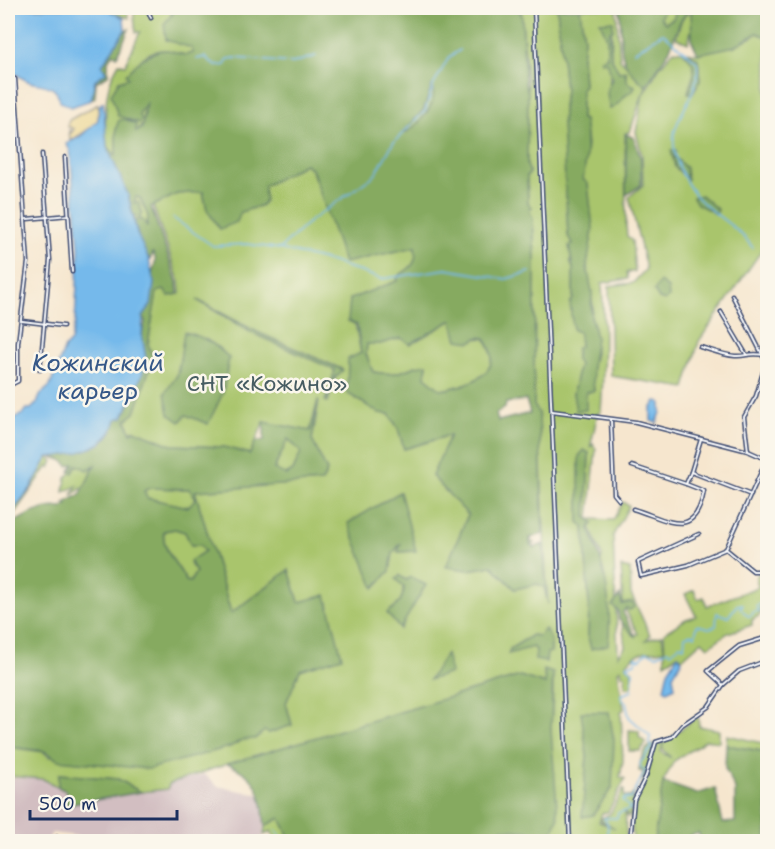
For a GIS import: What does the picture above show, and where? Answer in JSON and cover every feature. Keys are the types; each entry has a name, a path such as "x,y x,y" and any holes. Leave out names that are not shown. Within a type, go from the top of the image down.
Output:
{"street":[{"path":"147,8 150,18"},
{"path":"534,8 570,842"},
{"path":"8,76 15,79 28,262 18,343 18,381 8,386"},
{"path":"40,370 50,260 42,154"},
{"path":"65,157 72,272"},
{"path":"25,219 69,215"},
{"path":"732,295 765,356 766,362 761,383 744,417 748,451"},
{"path":"721,312 746,354"},
{"path":"22,321 63,326"},
{"path":"700,347 731,356 746,354 765,356"},
{"path":"552,411 567,411 611,420 636,422 748,451 767,459 726,549 687,565 641,576 638,562 699,534"},
{"path":"611,420 614,494 618,500"},
{"path":"686,484 701,440"},
{"path":"632,466 704,491 700,511 692,522 683,524 633,509"},
{"path":"691,472 751,495"},
{"path":"726,549 753,571 760,571 768,563"},
{"path":"723,685 708,671 739,646 768,637"},
{"path":"630,842 634,800 646,776 656,742 672,737 682,725 708,707 723,685 752,664 768,660"},
{"path":"53,842 57,837"}],"shaded area":[{"path":"204,774 217,786 261,795 264,823 262,841 123,842 52,833 47,841 8,841 8,778 43,779 66,791 66,805 167,789 169,784"}],"green space":[{"path":"109,8 126,8 129,18 115,14"},
{"path":"133,8 172,8 166,39 192,48 193,53 185,55 170,50 154,51 138,63 127,84 118,116 139,114 146,106 147,97 147,107 143,115 145,121 136,133 116,128 116,156 107,147 105,139 106,101 114,73 119,63 125,65 140,32 136,32"},
{"path":"172,8 517,8 522,15 525,83 528,92 527,165 530,173 527,176 528,203 532,207 529,210 533,219 535,260 534,405 539,414 543,534 530,538 530,544 534,548 543,544 548,604 544,587 537,584 515,589 492,566 468,570 446,567 468,515 432,476 450,435 404,449 398,428 389,414 379,413 347,393 348,359 361,353 357,325 348,321 350,299 397,281 398,276 410,268 414,261 415,247 344,263 312,169 305,164 264,186 265,201 262,205 241,212 237,222 220,229 207,210 203,192 177,194 151,207 177,282 178,294 169,296 164,290 157,292 148,344 153,358 135,413 126,420 131,433 135,430 171,445 224,447 250,454 255,442 264,440 264,422 310,431 318,400 312,440 327,471 322,482 195,491 231,613 289,570 299,602 326,595 342,657 300,670 286,703 292,725 269,733 264,731 255,739 242,740 230,747 149,769 58,760 44,751 8,747 8,528 34,512 56,507 62,508 67,505 64,503 80,495 95,465 87,470 77,465 73,473 70,471 74,464 68,466 62,460 51,457 84,450 106,439 116,419 123,417 140,378 143,359 142,334 145,321 143,315 151,296 155,259 153,253 150,260 141,248 134,220 143,220 147,226 148,216 140,198 136,197 134,203 138,202 142,212 140,218 134,215 134,219 128,195 107,145 116,156 116,128 119,120 125,119 136,124 136,132 142,128 147,102 139,114 142,120 139,123 118,116 111,94 119,81 128,78 126,74 154,52 170,50 185,55 193,53 192,48 166,40 164,24 173,13","holes":["432,86 430,108 414,127 402,134 424,109","452,320 458,340 471,342 479,337 485,338 492,360 489,368 476,380 441,390 425,377 427,364 396,373 373,372 366,354 367,344 380,344 401,338 410,344","526,400 530,413 498,421 496,414 505,408 506,403","288,439 301,452 293,471 286,475 274,469","149,488 189,489 196,498 188,507 147,498 144,491","175,529 185,532 191,545 200,545 205,551 190,561 196,572 190,582 186,581 171,557 164,538 164,531"]},
{"name":"СНТ «Кожино»","path":"521,8 557,8 565,89 563,106 568,236 574,245 570,261 573,269 573,329 579,332 580,347 576,349 576,360 579,364 573,394 585,401 586,392 594,391 591,371 595,353 594,325 591,316 593,306 587,266 590,213 588,184 583,180 587,145 584,120 581,119 584,39 580,8 616,8 620,59 646,86 644,93 659,68 674,50 698,54 751,38 757,33 767,37 767,267 762,255 766,252 764,247 699,341 685,388 611,376 609,286 633,283 646,269 629,197 643,185 642,156 636,132 643,93 630,132 625,133 626,225 627,236 632,241 635,272 627,272 628,279 602,283 604,332 602,396 601,412 598,413 590,448 593,444 596,450 589,517 590,519 613,520 623,502 629,506 613,536 618,656 625,647 622,621 633,635 638,634 623,605 621,567 630,569 631,594 650,635 646,640 662,635 664,650 638,654 630,660 626,665 632,670 632,687 625,687 625,676 622,675 621,669 618,671 624,709 621,712 623,761 620,777 625,779 608,812 602,813 599,822 615,828 601,821 602,818 610,814 624,788 624,796 630,797 634,793 628,817 625,812 627,841 498,841 497,832 501,829 545,833 553,673 544,671 545,684 520,676 227,764 169,784 168,789 141,792 118,779 60,774 58,787 43,779 8,776 8,747 44,752 49,757 217,748 264,731 269,733 292,725 286,703 300,670 299,602 289,570 231,613 195,490 322,482 327,471 312,440 319,401 310,431 264,422 250,454 224,447 171,445 135,430 130,433 126,420 135,413 153,358 148,344 157,291 164,290 169,296 180,294 179,281 153,206 177,194 203,192 207,210 220,229 241,212 262,205 265,201 264,186 305,164 311,169 322,197 408,247 415,247 417,257 406,277 398,276 397,281 350,299 361,353 347,392 379,413 389,414 398,428 404,449 451,435 432,476 468,514 457,541 533,536 530,541 534,543 468,570 492,566 515,589 537,584 544,587 547,597 539,420 534,405 535,260 533,219 529,210 532,207 528,203 527,176 530,173 527,166 528,92","holes":["601,22 612,33 611,57 619,72 626,72 627,92 610,109 608,103 609,67 607,61 601,59 607,57 607,37","698,59 700,80 688,92 695,70 692,60","199,301 257,332 342,369 335,378 328,402 326,401 335,370 252,333","184,340 226,371 224,379 186,415 176,379","589,454 586,517 602,556 588,637 589,606 584,527 579,522 580,456","399,493 415,551 399,552 403,541 393,553 390,571 374,588","400,576 406,580 400,629 387,613 400,602 403,588","546,630 551,640 551,652 536,650 533,647 510,649 532,635 539,636","585,737 612,788 585,781 587,756"]},
{"path":"557,8 580,8 584,39 581,119 584,120 586,142 583,179 588,184 593,229 587,266 592,292 591,316 596,338 592,364 594,391 586,392 586,410 576,411 573,394 579,364 576,360 576,349 580,346 579,332 573,330 570,303 573,299 573,269 569,246 573,245 568,236 562,124 565,89"},
{"path":"619,8 666,8 660,17 665,23 673,19 677,8 767,8 767,37 757,33 735,46 698,54 692,41 691,10 688,10 680,22 669,51 646,86 635,76 624,59"},
{"path":"666,8 677,8 673,19 665,24 660,17"},
{"path":"684,12 695,14 688,43 676,38"},
{"path":"613,21 613,30 610,31 611,57 619,72 627,71 625,74 628,83 635,86 633,91 610,109 607,94 612,79 607,61 601,62 601,59 607,57 607,38 600,22"},
{"path":"129,29 117,56 113,53 108,61 108,75 96,82 95,97 91,100 95,81 104,60 118,38"},
{"path":"685,54 698,59 700,81 692,94 688,93 694,77 694,67"},
{"path":"432,86 434,93 430,107 415,126 403,134 403,138 393,127 424,109"},
{"path":"626,134 634,138 641,159 641,185 626,195"},
{"path":"671,150 676,150 675,157 686,168 687,179 675,167"},
{"path":"701,195 718,210 716,214 697,204 693,197"},
{"path":"140,198 148,216 147,226 134,220 133,215 138,216 133,199"},
{"path":"660,282 668,288 669,297 665,301 659,299 654,291"},
{"path":"197,300 257,332 343,370 335,378 327,402 325,401 335,370 252,333"},
{"path":"453,320 473,339 485,338 490,348 492,360 489,368 476,380 441,390 425,377 427,365 415,366 396,373 373,372 366,354 367,343 380,344 401,338 410,344"},
{"path":"184,332 209,341 229,358 223,393 208,424 186,415 180,422 169,414 165,393 178,374"},
{"path":"288,439 301,452 293,471 286,475 274,470"},
{"path":"584,450 589,453 586,517 594,523 589,528 603,571 609,615 608,645 591,649 588,637 589,606 584,527 579,522 579,456"},
{"path":"48,457 53,461 50,468 48,466 8,523 13,510"},
{"path":"95,464 85,486 72,495 77,486 64,492 66,478 77,465"},
{"path":"149,488 190,489 197,498 188,507 147,498 144,491"},
{"path":"400,492 416,551 398,552 401,543 393,553 390,571 374,588 348,523"},
{"path":"175,529 185,532 191,545 200,545 206,551 190,564 196,572 190,582 186,581 165,545 164,531"},
{"path":"760,571 767,579 767,603 761,608 760,615 752,620 752,625 728,633 708,647 702,641 683,658 678,655 665,663 664,633 686,619 696,616 685,594 694,590 698,599 704,597 707,606 758,587 756,578"},
{"path":"400,576 406,580 411,577 426,585 400,629 387,613 401,599 404,587 396,579"},
{"path":"620,595 622,604 632,602 634,607 630,610 626,608 623,612 636,637 619,620 618,610 612,606"},
{"path":"545,629 551,640 551,652 547,653 546,662 535,660 536,650 533,647 508,654 510,649 532,635 539,636"},
{"path":"446,654 451,673 429,680"},
{"path":"544,670 553,673 551,730 558,819 553,831 545,833 501,829 497,832 498,842 291,841 280,818 265,826 257,788 246,775 227,764 520,676 545,684"},
{"path":"581,712 609,712 614,740 612,788 593,815 582,817 587,756"},
{"path":"698,716 699,726 719,730 719,742 706,740 674,761 663,782 654,841 633,841 631,818 635,799 647,777 650,758 657,743 663,742 661,752 671,758 662,748 664,743"},
{"path":"629,730 639,731 639,737 646,743 640,751 629,751"},
{"path":"727,735 767,744 767,752 726,745"},
{"path":"654,744 645,777 642,780 643,771 639,771 641,759 647,748"},
{"path":"726,745 767,752 767,841 700,841 699,833 675,841 654,841 663,782 697,794 715,788 723,823 735,822 735,789 725,768"},
{"path":"59,774 118,779 141,792 66,805 66,791 58,787"},
{"path":"280,818 291,841 276,841 271,831 264,835 265,826"}],"sand":[{"path":"98,104 98,120 70,141 69,129 71,133 74,129 67,126 69,120"}],"water":[{"path":"8,8 109,8 111,12 124,18 125,30 102,65 106,72 95,80 91,100 71,107 60,102 53,89 30,82 8,70"},
{"name":"Кожинский карьер","path":"103,102 107,147 128,195 137,234 149,260 154,283 151,305 143,316 142,335 146,359 142,375 123,417 116,419 106,438 83,451 48,457 30,489 8,517 8,421 23,414 27,409 31,409 41,394 50,386 65,347 71,341 75,322 79,248 70,150 66,144 81,136 98,120 100,105"},
{"path":"656,401 661,402 661,412 657,423 651,421 651,409"},
{"path":"678,655 682,660 673,676 675,687 667,691 664,689 668,671"}],"waterway":[{"path":"634,52 663,33 697,62 697,79 674,136 678,165 699,199 741,234 753,248"},
{"path":"280,249 310,221 375,175 393,143 425,111 433,86 449,57 460,50"},
{"path":"197,59 205,57 216,66 225,65 228,59 235,58 293,63 316,56"},
{"path":"173,218 213,246 247,244 280,249 333,262 381,279 446,269 506,279 530,272"},
{"path":"602,842 607,838 608,825 604,818 617,818 618,813 631,809 623,801 625,798 631,799 646,769 641,769 640,763 652,747 649,743 650,736 629,717 626,702 622,700 621,695 632,691 633,672 627,665 635,663 636,657 640,659 647,652 657,655 668,650 671,653 680,645 684,647 685,636 692,634 695,636 697,625 709,628 716,626 717,613 728,617 737,605 743,604 740,608 748,616 752,615 753,612 759,611 756,606 768,600"},
{"path":"276,830 285,842"},
{"path":"586,842 589,838 593,842"}]}
